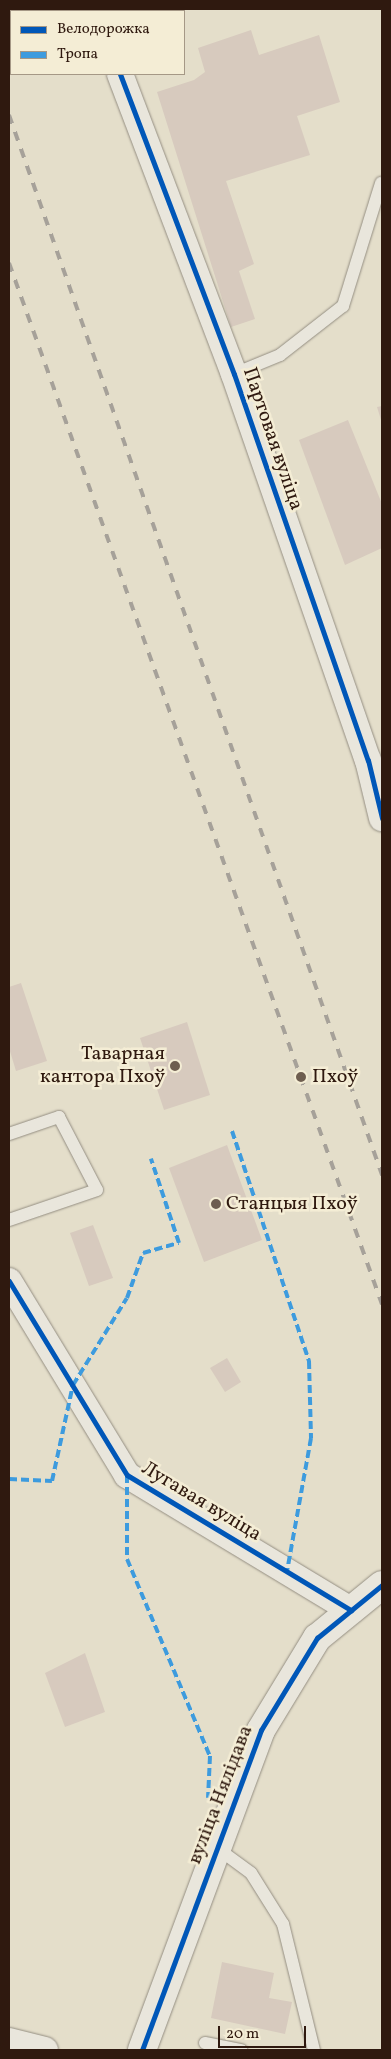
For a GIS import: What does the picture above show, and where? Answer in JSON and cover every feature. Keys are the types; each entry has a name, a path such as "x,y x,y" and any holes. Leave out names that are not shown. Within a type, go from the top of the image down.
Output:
{"street":[{"name":"Партовая вуліца","path":"120,75 234,374 375,756 382,818"},
{"name":"Лугавая вуліца","path":"9,1281 128,1475 351,1610"},
{"name":"вуліца Нялідава","path":"142,2050 261,1730 316,1638 382,1585"},
{"path":"9,2041 45,2050"}],"lane":[{"path":"234,374 280,355 343,306 381,183"},
{"path":"9,1134 59,1116 97,1190 9,1220"},
{"path":"216,1848 250,1874 283,1924 314,2050"},
{"path":"205,2043 241,2050"}],"building":[{"path":"251,30 259,55 319,35 340,102 297,116 310,155 226,181 254,264 239,271 255,319 231,327 157,92 194,80 205,72 198,48"},
{"path":"382,406 382,423 377,407"},
{"path":"348,420 382,504 382,548 345,565 299,440"},
{"path":"21,983 47,1061 16,1071 9,1048 9,987"},
{"name":"Таварная кантора Пхоў","path":"187,1022 210,1095 164,1110 140,1038"},
{"name":"Станцыя Пхоў","path":"227,1145 262,1240 204,1262 169,1168"},
{"path":"93,1225 113,1278 89,1286 70,1233"},
{"path":"227,1358 241,1382 225,1392 210,1368"},
{"path":"85,1653 105,1712 65,1727 45,1673"},
{"path":"222,1962 274,1973 269,1998 292,2002 285,2034 211,2018"}],"railway":[{"path":"9,115 382,1175"},
{"path":"9,263 382,1304"}],"marked path":[{"path":"232,1131 309,1361 311,1438 287,1572"},
{"path":"9,1479 52,1481 73,1385 127,1298 143,1253 179,1243 151,1159"},
{"path":"127,1475 127,1559 210,1756 208,1798"}],"cycle path":[{"path":"120,75 234,374 368,760 382,818"},
{"path":"9,1281 127,1475 351,1610"},
{"path":"142,2050 261,1730 317,1638 382,1585"}],"place":[{"name":"Таварная кантора Пхоў","path":"175,1066"},
{"name":"Пхоў","path":"301,1077"},
{"name":"Станцыя Пхоў","path":"216,1204"}]}
